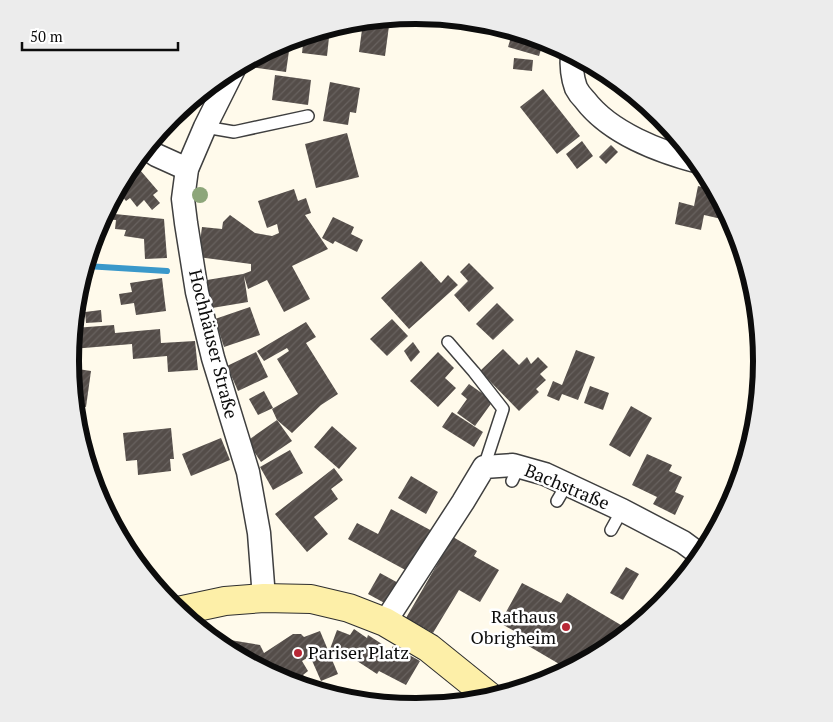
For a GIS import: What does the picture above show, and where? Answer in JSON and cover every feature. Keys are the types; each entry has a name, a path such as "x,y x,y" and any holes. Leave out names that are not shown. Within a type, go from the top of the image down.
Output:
{"main road":[{"path":"188,609 225,601 264,598 311,599 349,608 385,622 429,648 484,692"}],"street":[{"path":"571,62 577,90 593,111 623,133 675,156 686,159"},
{"name":"Hochhäuser Straße","path":"228,82 187,169 184,199 196,292 213,358 248,472 259,533 264,598"},
{"path":"152,153 187,169"},
{"name":"Bachstraße","path":"484,467 513,464 516,474 544,474 562,493 622,510 683,542 695,551"},
{"path":"385,622 484,467"}],"lane":[{"path":"205,127 234,132 308,116"},
{"path":"448,342 503,409 484,467"},
{"path":"611,530 622,510"}],"building":[{"path":"389,26 385,56 359,52 362,28"},
{"path":"329,35 327,56 302,53 303,44"},
{"path":"511,37 542,48 539,56 508,47"},
{"path":"289,48 286,72 252,67"},
{"path":"514,58 533,60 532,71 513,69"},
{"path":"275,75 311,80 308,105 272,100"},
{"path":"330,82 360,88 356,113 350,112 348,125 323,121"},
{"path":"543,89 580,136 557,154 520,107"},
{"path":"347,133 359,177 316,188 305,144"},
{"path":"582,141 593,156 577,169 566,154"},
{"path":"611,145 618,152 606,164 599,157"},
{"path":"139,169 158,191 153,195 160,203 152,210 144,200 137,207 130,198 126,201 122,196"},
{"path":"698,186 706,188 722,219 704,215 701,230 675,224 679,202 694,206"},
{"path":"294,189 298,201 306,198 311,213 305,215 328,249 292,266 310,299 284,312 267,280 248,289 244,276 248,302 212,308 207,280 243,274 251,271 251,264 198,257 202,227 222,229 223,222 230,215 255,233 272,236 279,233 277,224 267,228 258,201"},
{"path":"113,214 164,219 167,258 145,259 144,239 124,236 126,230 115,229 116,220 111,220"},
{"path":"333,217 354,227 351,234 363,240 357,252 335,241 333,244 322,238"},
{"path":"421,261 441,283 448,275 458,285 409,329 381,298"},
{"path":"469,263 494,288 469,312 454,295 468,281 460,272"},
{"path":"162,278 166,311 136,315 134,303 121,305 119,294 132,292 130,283"},
{"path":"497,303 514,320 493,340 476,324"},
{"path":"250,307 260,335 224,347 215,319"},
{"path":"101,310 102,322 86,323 85,312"},
{"path":"392,319 408,336 387,356 370,339"},
{"path":"306,322 316,337 306,343 338,394 321,405 292,433 277,420 272,409 298,394 277,359 289,351 287,348 264,361 257,351"},
{"path":"114,325 115,333 160,329 161,343 195,341 198,370 168,372 167,356 133,359 132,344 80,348 81,327"},
{"path":"413,342 420,352 411,362 404,351"},
{"path":"503,349 519,365 527,357 531,364 538,357 548,367 540,374 546,380 536,389 539,392 519,411 480,371"},
{"path":"576,350 595,357 578,400 562,394 559,401 547,396 553,381 562,385"},
{"path":"256,352 268,377 238,391 227,366"},
{"path":"438,352 454,368 445,378 456,388 438,407 410,381"},
{"path":"79,369 91,371 86,407 82,405"},
{"path":"469,384 493,401 475,426 457,413 467,399 461,394"},
{"path":"590,386 609,393 603,410 584,403"},
{"path":"264,391 273,408 258,415 249,399"},
{"path":"631,406 652,418 630,457 609,445"},
{"path":"452,412 483,432 474,447 442,427"},
{"path":"277,420 292,441 261,462 247,441"},
{"path":"332,426 357,448 339,469 314,447"},
{"path":"171,428 174,459 170,459 171,471 138,475 137,460 126,461 123,433"},
{"path":"221,438 230,460 191,476 182,454"},
{"path":"290,450 303,473 273,490 260,467"},
{"path":"647,454 672,465 669,471 682,477 675,492 684,496 675,515 653,504 657,497 632,485"},
{"path":"334,468 343,480 331,489 338,499 314,517 328,534 307,552 275,514"},
{"path":"411,476 438,492 426,514 398,498"},
{"path":"391,509 434,532 411,573 348,539 357,523 378,534"},
{"path":"453,537 477,551 474,556 499,570 480,602 459,590 433,633 406,618"},
{"path":"626,567 639,574 623,600 610,593"},
{"path":"380,573 402,585 390,606 368,594"},
{"name":"Rathaus Obrigheim","path":"522,583 561,603 567,593 624,627 585,653 561,665 520,641 523,636 500,623"},
{"path":"354,629 367,638 368,635 385,646 381,653 387,657 393,646 420,661 406,685 379,671 377,674 354,659 330,649 337,630 350,635"},
{"path":"320,631 338,674 321,681 310,656 302,661 308,671 303,675 306,679 287,673 230,642 230,640 260,645 264,653 293,634 301,634 304,637"}],"waterway":[{"path":"93,266 167,271"}],"place":[{"name":"Rathaus Obrigheim","path":"566,627"},
{"name":"Pariser Platz","path":"298,653"}]}
